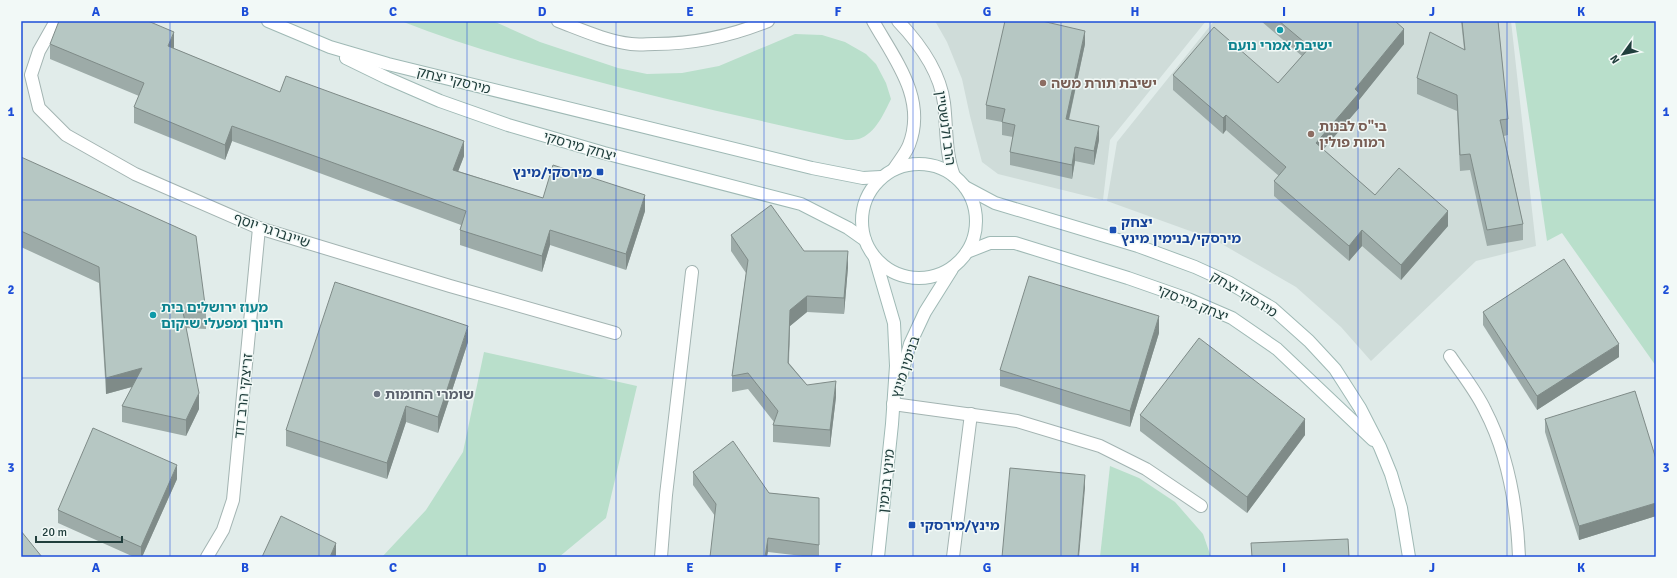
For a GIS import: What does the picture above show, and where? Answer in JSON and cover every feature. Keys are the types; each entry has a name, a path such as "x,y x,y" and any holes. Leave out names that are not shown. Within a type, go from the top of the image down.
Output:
{"street":[{"name":"שיינברגר יוסף","path":"56,21 39,51 31,74 39,108 66,135 135,174 260,228 450,286 615,333"},
{"name":"מירסקי יצחק","path":"268,21 330,47 388,64 845,175 863,178 881,177"},
{"path":"558,21 602,38 632,45 668,44 707,40 739,33 768,21"},
{"name":"הרב ולנשטיין","path":"873,21 905,78 912,93 915,106 915,118 911,140 894,169"},
{"name":"הרב ולנשטיין","path":"898,21 930,64 940,84 944,102 946,147 954,176"},
{"name":"יצחק מירסקי","path":"300,35 387,78 440,101 508,125 604,153 801,204 848,228 865,240"},
{"path":"925,163 940,167 954,176 965,187 973,203 976,220 974,237 966,252 953,267 938,275 921,278 904,276 888,269 875,257 865,240 861,223 863,206 870,190 881,177 894,169 910,164 925,163"},
{"name":"מירסקי יצחק","path":"965,187 995,203 1138,246 1195,267 1228,282 1272,308 1309,341 1335,369 1360,408 1380,447 1401,508 1409,557"},
{"name":"זריצקי הרב דוד","path":"207,557 223,530 233,500 260,228"},
{"name":"יצחק מירסקי","path":"966,252 990,243 1015,242 1128,278 1232,318 1277,349 1380,447"},
{"name":"בנימין מינץ","path":"875,257 894,323 896,366 893,404"},
{"name":"בנימין מינץ","path":"893,404 910,344 925,312 953,267"},
{"path":"661,557 666,495 692,272"},
{"path":"1450,356 1485,409 1502,452 1513,498 1519,557"},
{"path":"893,404 1018,420 1100,446 1146,469 1201,506"},
{"name":"מינץ בנימין","path":"878,557 893,404"},
{"path":"953,557 971,414"}],"shaded area":[{"path":"935,21 1206,21 1110,140 1103,200 998,174 982,162 962,79 947,42"},
{"path":"1214,21 1511,21 1536,246 1476,261 1371,361 1341,327 1296,287 1215,240 1107,201 1117,142"}],"green space":[{"path":"401,21 493,21 540,42 618,68 647,74 682,73 719,66 795,34 822,35 845,42 866,54 876,64 886,83 891,99 879,122 870,132 859,139 846,140 603,83 505,56"},
{"path":"1515,21 1656,21 1656,366 1562,233 1547,241"},
{"path":"484,352 637,386 606,518 559,557 382,557 426,510 463,452"},
{"path":"1110,466 1139,478 1175,502 1203,534 1211,557 1100,557"}],"building":[{"path":"59,21 148,21 174,32 168,46 280,92 286,76 464,141 453,170 543,198 553,165 645,195 626,254 550,230 542,256 460,230 466,211 232,126 225,145 134,107 144,83 50,44"},
{"path":"1005,21 1042,21 1085,31 1066,119 1099,126 1094,151 1075,147 1072,165 1010,152 1015,125 1002,122 1005,109 986,105"},
{"path":"1279,21 1395,21 1404,29 1355,89 1359,93 1316,143 1375,195 1399,168 1448,211 1401,265 1362,230 1349,246 1274,181 1286,167 1226,115 1223,118 1173,75 1214,27 1278,83 1310,47"},
{"path":"1462,21 1498,21 1508,119 1500,120 1523,224 1487,230 1470,154 1460,155 1457,95 1417,78 1430,32 1465,50"},
{"name":"מעוז ירושלים בית חינוך ומפעלי שיקום","path":"21,157 196,236 206,312 183,312 199,393 186,420 122,406 142,368 106,378 99,267 21,231"},
{"path":"771,205 804,251 848,251 844,298 807,296 790,310 788,363 807,385 836,381 830,430 773,425 778,411 748,373 732,376 748,260 731,235"},
{"path":"1564,259 1619,344 1537,396 1483,312"},
{"path":"1029,276 1159,316 1130,411 1000,370"},
{"name":"שומרי החומות","path":"335,282 468,326 438,417 406,406 387,463 286,430"},
{"path":"1199,338 1305,419 1247,497 1140,415"},
{"path":"1635,391 1656,459 1656,503 1579,526 1545,419"},
{"path":"93,428 177,465 141,547 58,510"},
{"path":"733,441 769,493 819,498 819,545 768,538 765,557 710,557 716,504 693,472"},
{"path":"1010,468 1085,475 1078,557 1002,557"},
{"path":"281,516 336,543 330,557 262,557"},
{"path":"21,531 42,557 21,557"},
{"path":"1348,539 1349,557 1252,557 1251,543"}],"place":[{"name":"ישיבת אמרי נועם","path":"1280,30"},
{"name":"ישיבת תורת משה","path":"1043,83"},
{"name":"בי\"ס לבנות רמות פולין","path":"1311,134"},
{"name":"מירסקי/מינץ","path":"600,172"},
{"name":"יצחק מירסקי/בנימין מינץ","path":"1113,230"},
{"name":"מעוז ירושלים בית חינוך ומפעלי שיקום","path":"153,315"},
{"name":"שומרי החומות","path":"377,394"},
{"name":"מינץ/מירסקי","path":"912,525"}]}
